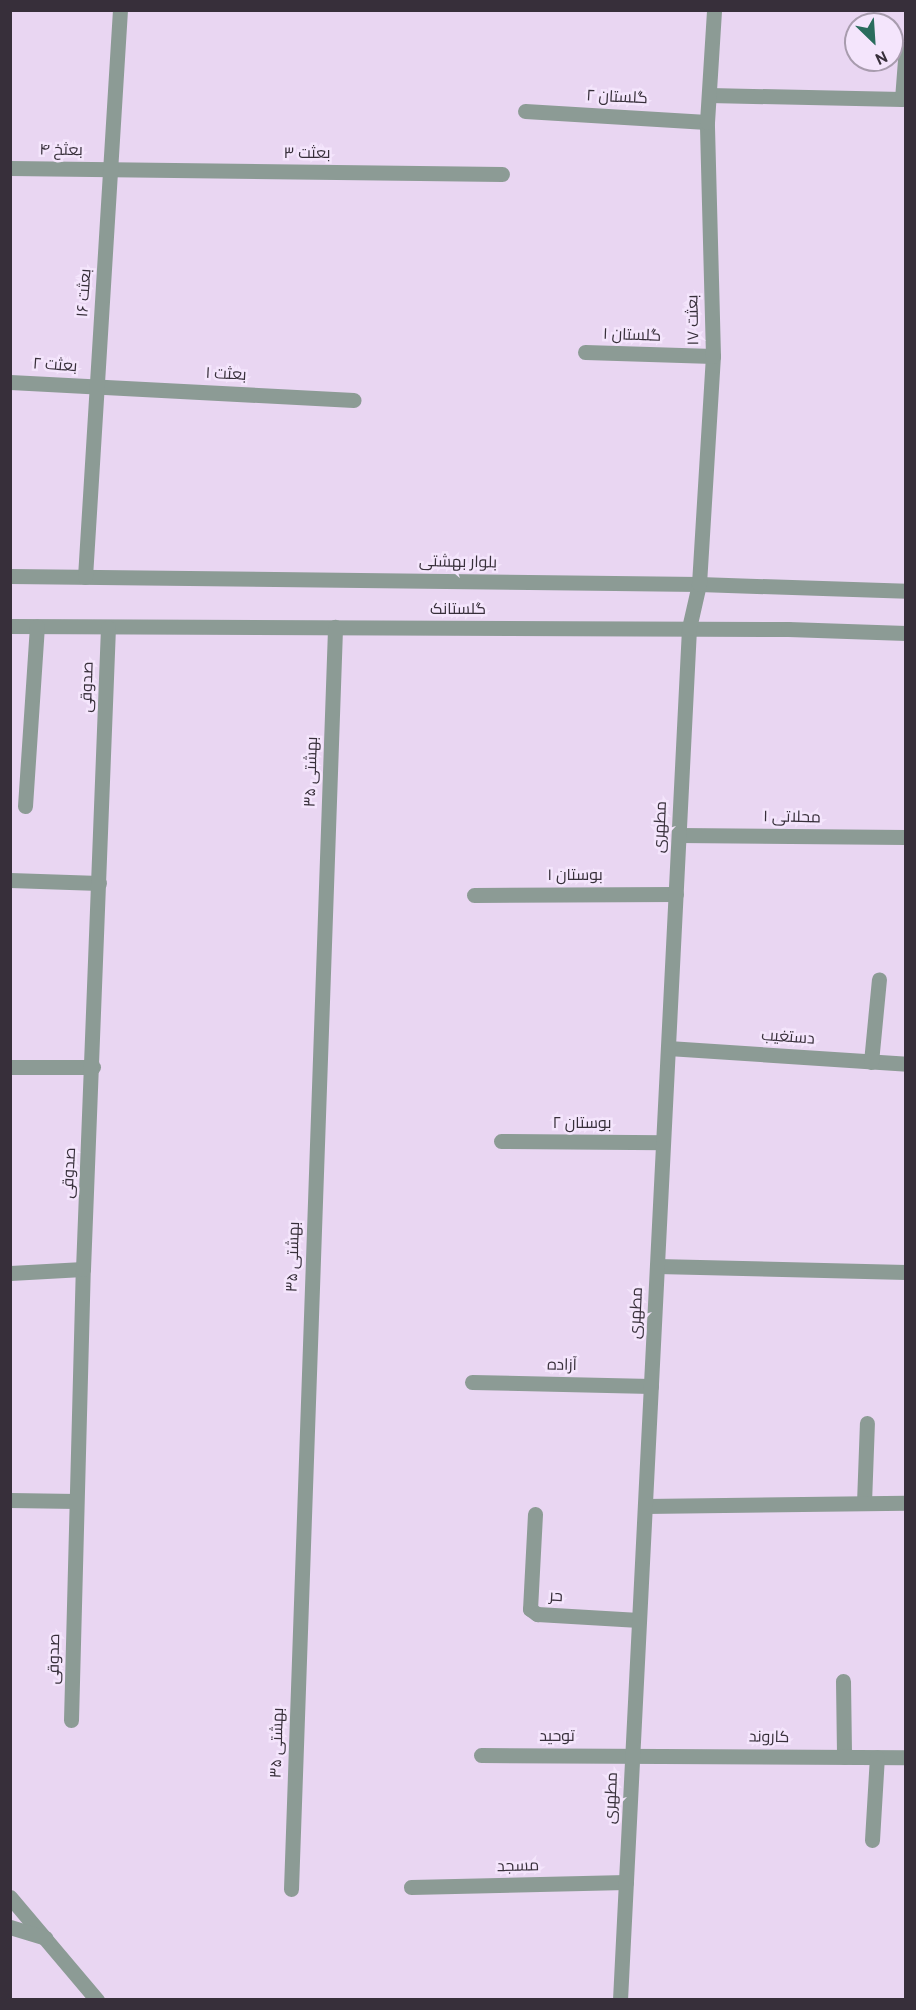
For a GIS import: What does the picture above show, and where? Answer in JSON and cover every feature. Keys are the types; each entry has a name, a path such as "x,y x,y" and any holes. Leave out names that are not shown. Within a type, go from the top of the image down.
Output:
{"street":[{"name":"بعثت ۱۶","path":"84,578 120,10"},
{"name":"بعثت ۱۷","path":"689,628 699,584 713,356 707,122 714,10"},
{"path":"709,95 902,99 906,47"},
{"name":"گلستان ۲","path":"525,111 707,122"},
{"name":"بعثخ ۴","path":"10,168 110,171"},
{"name":"بعثت ۳","path":"110,171 502,174"},
{"name":"گلستان ۱","path":"585,352 713,356"},
{"name":"بعثت ۲","path":"10,382 97,387"},
{"name":"بعثت ١","path":"97,387 354,400"},
{"name":"بلوار بهشتی","path":"10,576 699,584 906,591"},
{"name":"گلستانک","path":"10,626 689,628 906,633"},
{"path":"25,806 37,626"},
{"name":"صدوقی","path":"72,1720 83,1269 93,1067 108,627"},
{"name":"بهشتی ۳۵","path":"291,1889 335,627"},
{"name":"مطهری","path":"620,2000 689,628"},
{"name":"محلاتی ۱","path":"679,835 906,837"},
{"path":"10,880 99,883"},
{"name":"بوستان ۱","path":"474,895 676,894"},
{"path":"871,1062 879,979"},
{"name":"دستغیب","path":"668,1048 906,1064"},
{"path":"10,1067 93,1067"},
{"name":"بوستان ۲","path":"501,1141 663,1142"},
{"path":"657,1266 906,1272"},
{"path":"10,1273 83,1269"},
{"name":"آزاده","path":"472,1382 651,1386"},
{"path":"864,1503 867,1424"},
{"path":"10,1500 76,1501"},
{"path":"645,1506 906,1503"},
{"name":"حر","path":"535,1514 530,1609 537,1614 639,1620"},
{"path":"843,1681 844,1756"},
{"name":"توحید","path":"481,1755 633,1754"},
{"name":"کاروند","path":"633,1754 906,1757"},
{"path":"872,1840 877,1757"},
{"name":"مسجد","path":"411,1887 626,1882"},
{"path":"10,1897 97,2000"},
{"path":"10,1927 45,1938"}]}
